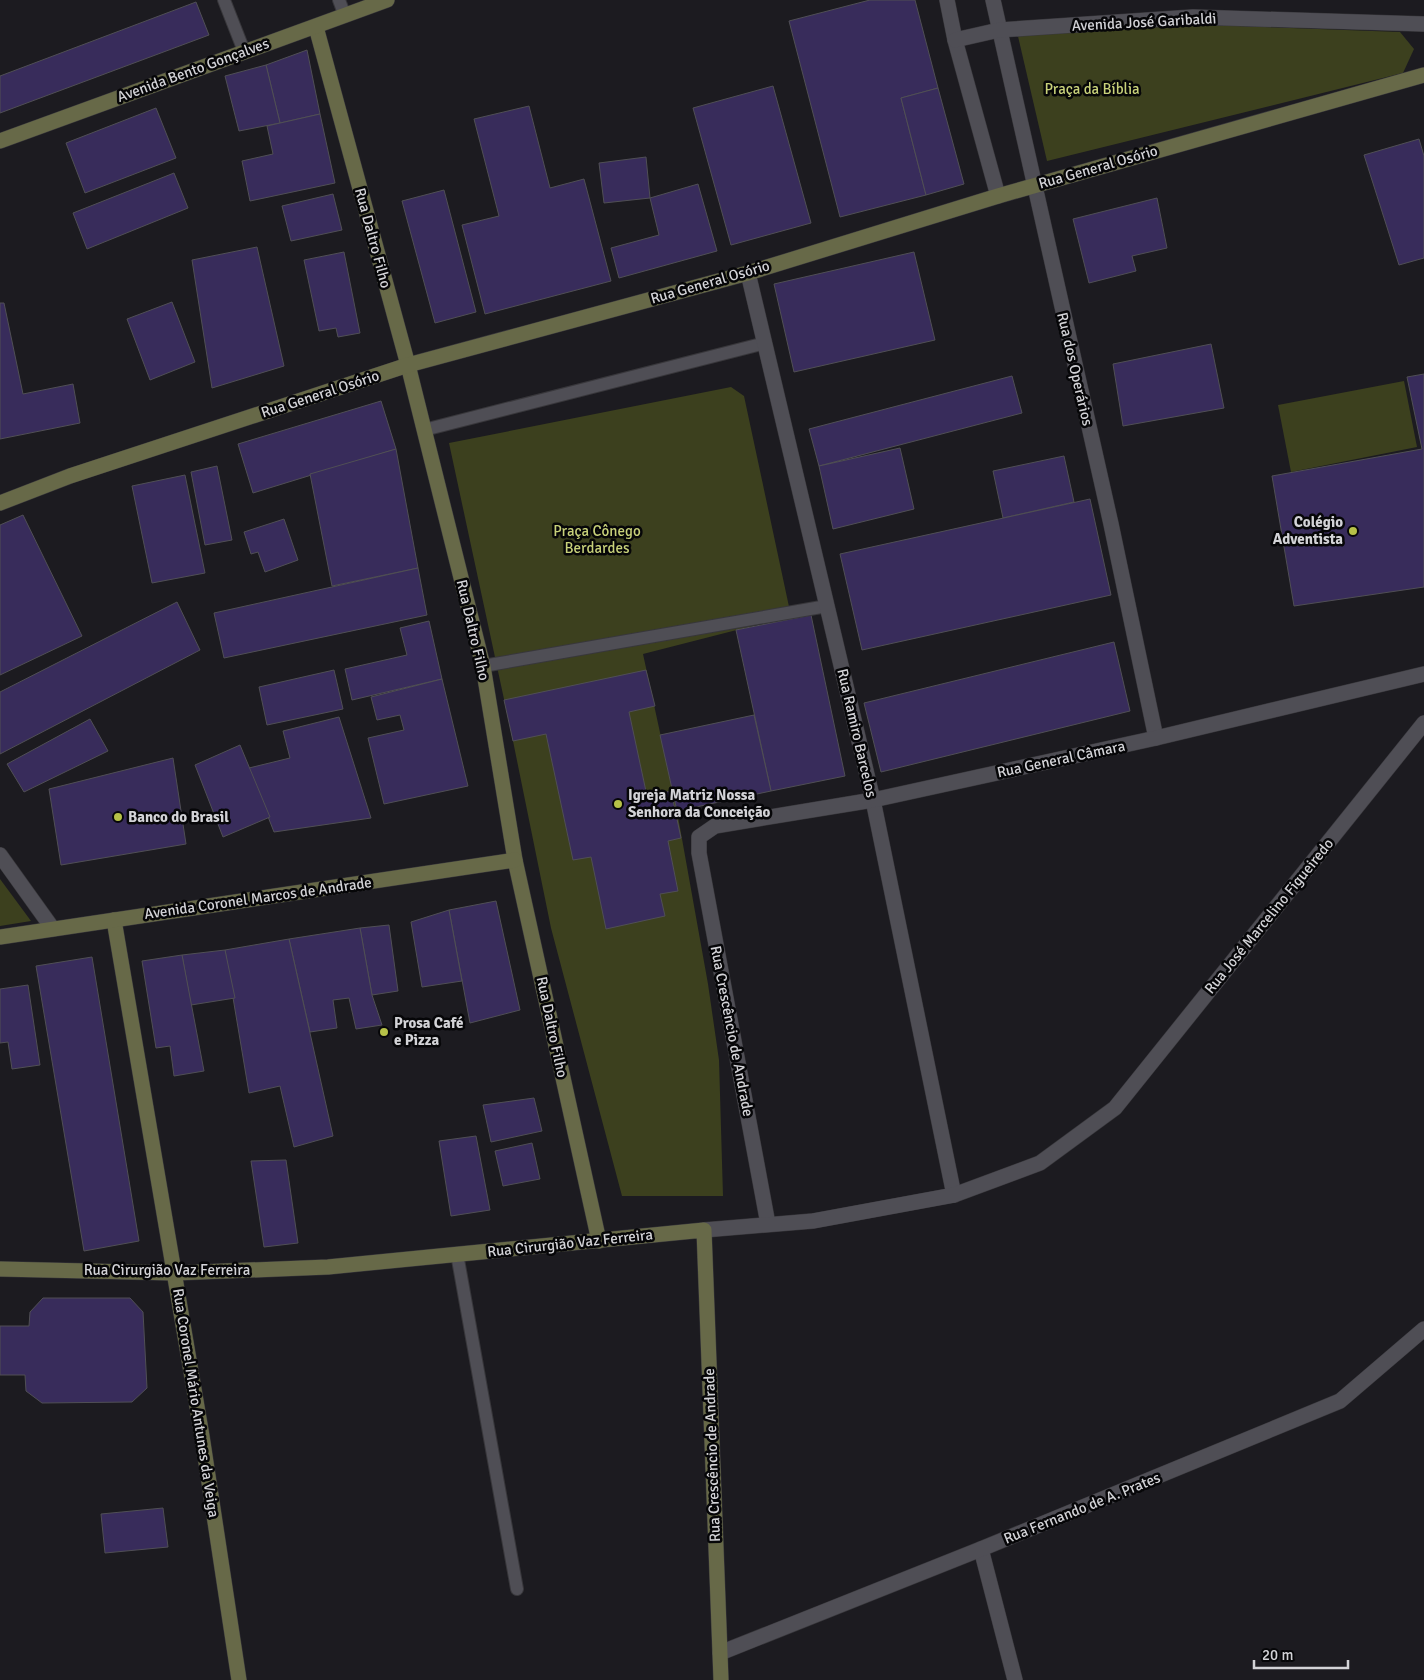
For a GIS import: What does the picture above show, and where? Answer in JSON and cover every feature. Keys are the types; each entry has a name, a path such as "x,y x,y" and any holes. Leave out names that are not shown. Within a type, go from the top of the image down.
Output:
{"street":[{"name":"Avenida Bento Gonçalves","path":"0,141 387,0"},
{"path":"947,0 955,40 998,196"},
{"name":"Rua dos Operários","path":"993,0 1111,524 1156,738"},
{"name":"Avenida José Garibaldi","path":"955,40 999,30 1193,17 1424,24"},
{"name":"Rua Daltro Filho","path":"316,27 408,365 483,666 515,860 599,1241"},
{"name":"Rua General Osório","path":"0,503 70,476 408,365 748,272 998,196 1424,76"},
{"name":"Rua Ramiro Barcelos","path":"748,272 874,800 954,1195"},
{"name":"Rua General Câmara","path":"699,837 715,826 874,800 1156,738 1424,674"},
{"name":"Rua José Marcelino Figueiredo","path":"1115,1108 1424,723"},
{"name":"Rua Crescêncio de Andrade","path":"699,837 699,853 768,1224"},
{"path":"0,855 53,928"},
{"name":"Avenida Coronel Marcos de Andrade","path":"0,937 515,860"},
{"name":"Rua Coronel Mário Antunes da Veiga","path":"114,920 175,1273 239,1680"},
{"name":"Rua Cirurgião Vaz Ferreira","path":"0,1269 175,1273 328,1267 813,1221 954,1195 1040,1163 1115,1108"},
{"name":"Rua Crescêncio de Andrade","path":"704,1230 721,1680"},
{"name":"Rua Fernando de A. Prates","path":"720,1653 981,1550 1340,1401 1424,1329"},
{"path":"981,1550 1015,1680"}],"lane":[{"path":"224,0 244,51"},
{"path":"339,0 345,16"},
{"path":"424,430 765,343"},
{"path":"483,666 827,606"},
{"path":"457,1254 517,1589"}],"green space":[{"name":"Praça da Bíblia","path":"1186,24 1400,32 1414,49 1403,73 1047,161 1017,32"},
{"path":"1404,381 1417,447 1291,472 1278,405"},
{"name":"Praça Cônego Berdardes","path":"731,387 744,396 791,616 643,654 677,811 708,984 719,1060 723,1196 622,1196 551,928 449,443"},
{"path":"0,879 31,921 0,926"}],"building":[{"path":"870,0 915,0 938,88 901,98 926,195 840,217 789,21"},
{"path":"196,2 209,35 0,113 0,76"},
{"path":"307,50 320,114 280,123 266,65"},
{"path":"266,65 280,123 239,131 225,76"},
{"path":"773,86 811,223 731,245 693,108"},
{"path":"938,88 964,184 926,195 901,98"},
{"path":"529,106 550,188 584,179 611,281 485,314 462,225 499,216 474,119"},
{"path":"156,108 176,158 85,193 66,143"},
{"path":"320,114 335,183 250,201 242,161 273,154 267,126"},
{"path":"1419,139 1424,156 1424,258 1399,265 1364,155"},
{"path":"646,157 650,198 604,203 599,163"},
{"path":"174,173 188,208 87,249 73,213"},
{"path":"698,184 717,251 619,278 611,248 659,235 650,198"},
{"path":"444,190 476,312 435,323 402,201"},
{"path":"333,194 342,230 291,241 282,206"},
{"path":"1157,198 1167,248 1132,256 1136,271 1089,283 1073,219"},
{"path":"257,247 284,366 212,388 192,260"},
{"path":"344,252 360,333 338,337 336,328 319,331 304,260"},
{"path":"914,252 935,340 794,372 774,284"},
{"path":"172,302 195,362 150,380 127,319"},
{"path":"0,303 4,303 23,394 73,384 80,423 0,439"},
{"path":"1211,344 1224,408 1123,426 1113,364"},
{"name":"Colégio Adventista","path":"1424,374 1424,587 1294,606 1272,476 1422,449 1407,377"},
{"path":"1012,376 1022,413 819,466 809,429"},
{"path":"381,401 396,449 253,493 238,444"},
{"path":"900,448 914,509 833,529 819,466"},
{"path":"396,449 418,568 332,586 310,474"},
{"path":"1064,456 1074,502 1003,518 993,471"},
{"path":"217,466 232,540 205,545 191,472"},
{"path":"185,475 205,573 152,583 132,486"},
{"path":"1090,499 1111,595 862,650 840,554"},
{"path":"23,515 82,636 0,675 0,525"},
{"path":"284,519 298,560 265,572 258,552 251,554 244,532"},
{"path":"418,568 427,615 224,658 214,613"},
{"path":"177,602 200,650 0,754 0,692"},
{"path":"811,615 845,776 771,791 736,630"},
{"path":"429,621 442,679 352,700 345,669 407,655 400,628"},
{"path":"1114,642 1130,711 881,772 864,703"},
{"path":"334,670 343,709 267,725 259,687"},
{"name":"Igreja Matriz Nossa Senhora da Conceição","path":"646,670 655,706 629,712 647,796 671,791 681,838 668,841 678,891 660,894 665,916 606,929 591,857 573,860 546,734 513,741 504,700"},
{"path":"442,679 468,786 384,804 368,738 404,730 400,715 377,720 371,697"},
{"path":"754,715 771,791 677,811 660,735"},
{"path":"339,717 371,818 274,832 249,768 290,758 283,731"},
{"path":"90,719 108,751 24,792 7,764"},
{"path":"240,745 270,817 223,837 195,765"},
{"name":"Banco do Brasil","path":"173,758 186,844 61,865 49,789"},
{"path":"496,901 520,1010 470,1023 449,910"},
{"path":"449,910 462,981 422,987 411,922"},
{"path":"389,925 398,991 372,995 360,928"},
{"path":"360,928 372,995 382,1025 356,1029 349,998 333,1000 337,1028 310,1032 289,939"},
{"path":"289,939 333,1136 294,1147 280,1086 249,1093 225,950"},
{"path":"225,950 235,998 191,1005 182,955"},
{"path":"182,955 204,1071 174,1076 170,1046 156,1048 142,961"},
{"path":"92,957 139,1241 84,1251 36,966"},
{"path":"28,985 40,1065 12,1069 8,1042 0,1043 0,989"},
{"path":"534,1098 542,1131 491,1142 483,1105"},
{"path":"476,1136 490,1210 451,1216 439,1141"},
{"path":"532,1143 540,1179 503,1186 495,1151"},
{"path":"286,1160 298,1243 264,1247 251,1161"},
{"path":"43,1298 130,1298 143,1312 147,1388 132,1402 42,1403 26,1391 25,1375 0,1375 0,1326 29,1326 30,1312"},
{"path":"163,1508 168,1547 105,1553 101,1514"}],"place":[{"name":"Colégio Adventista","path":"1353,531"},
{"name":"Igreja Matriz Nossa Senhora da Conceição","path":"618,804"},
{"name":"Banco do Brasil","path":"118,817"},
{"name":"Prosa Café e Pizza","path":"384,1032"}]}
